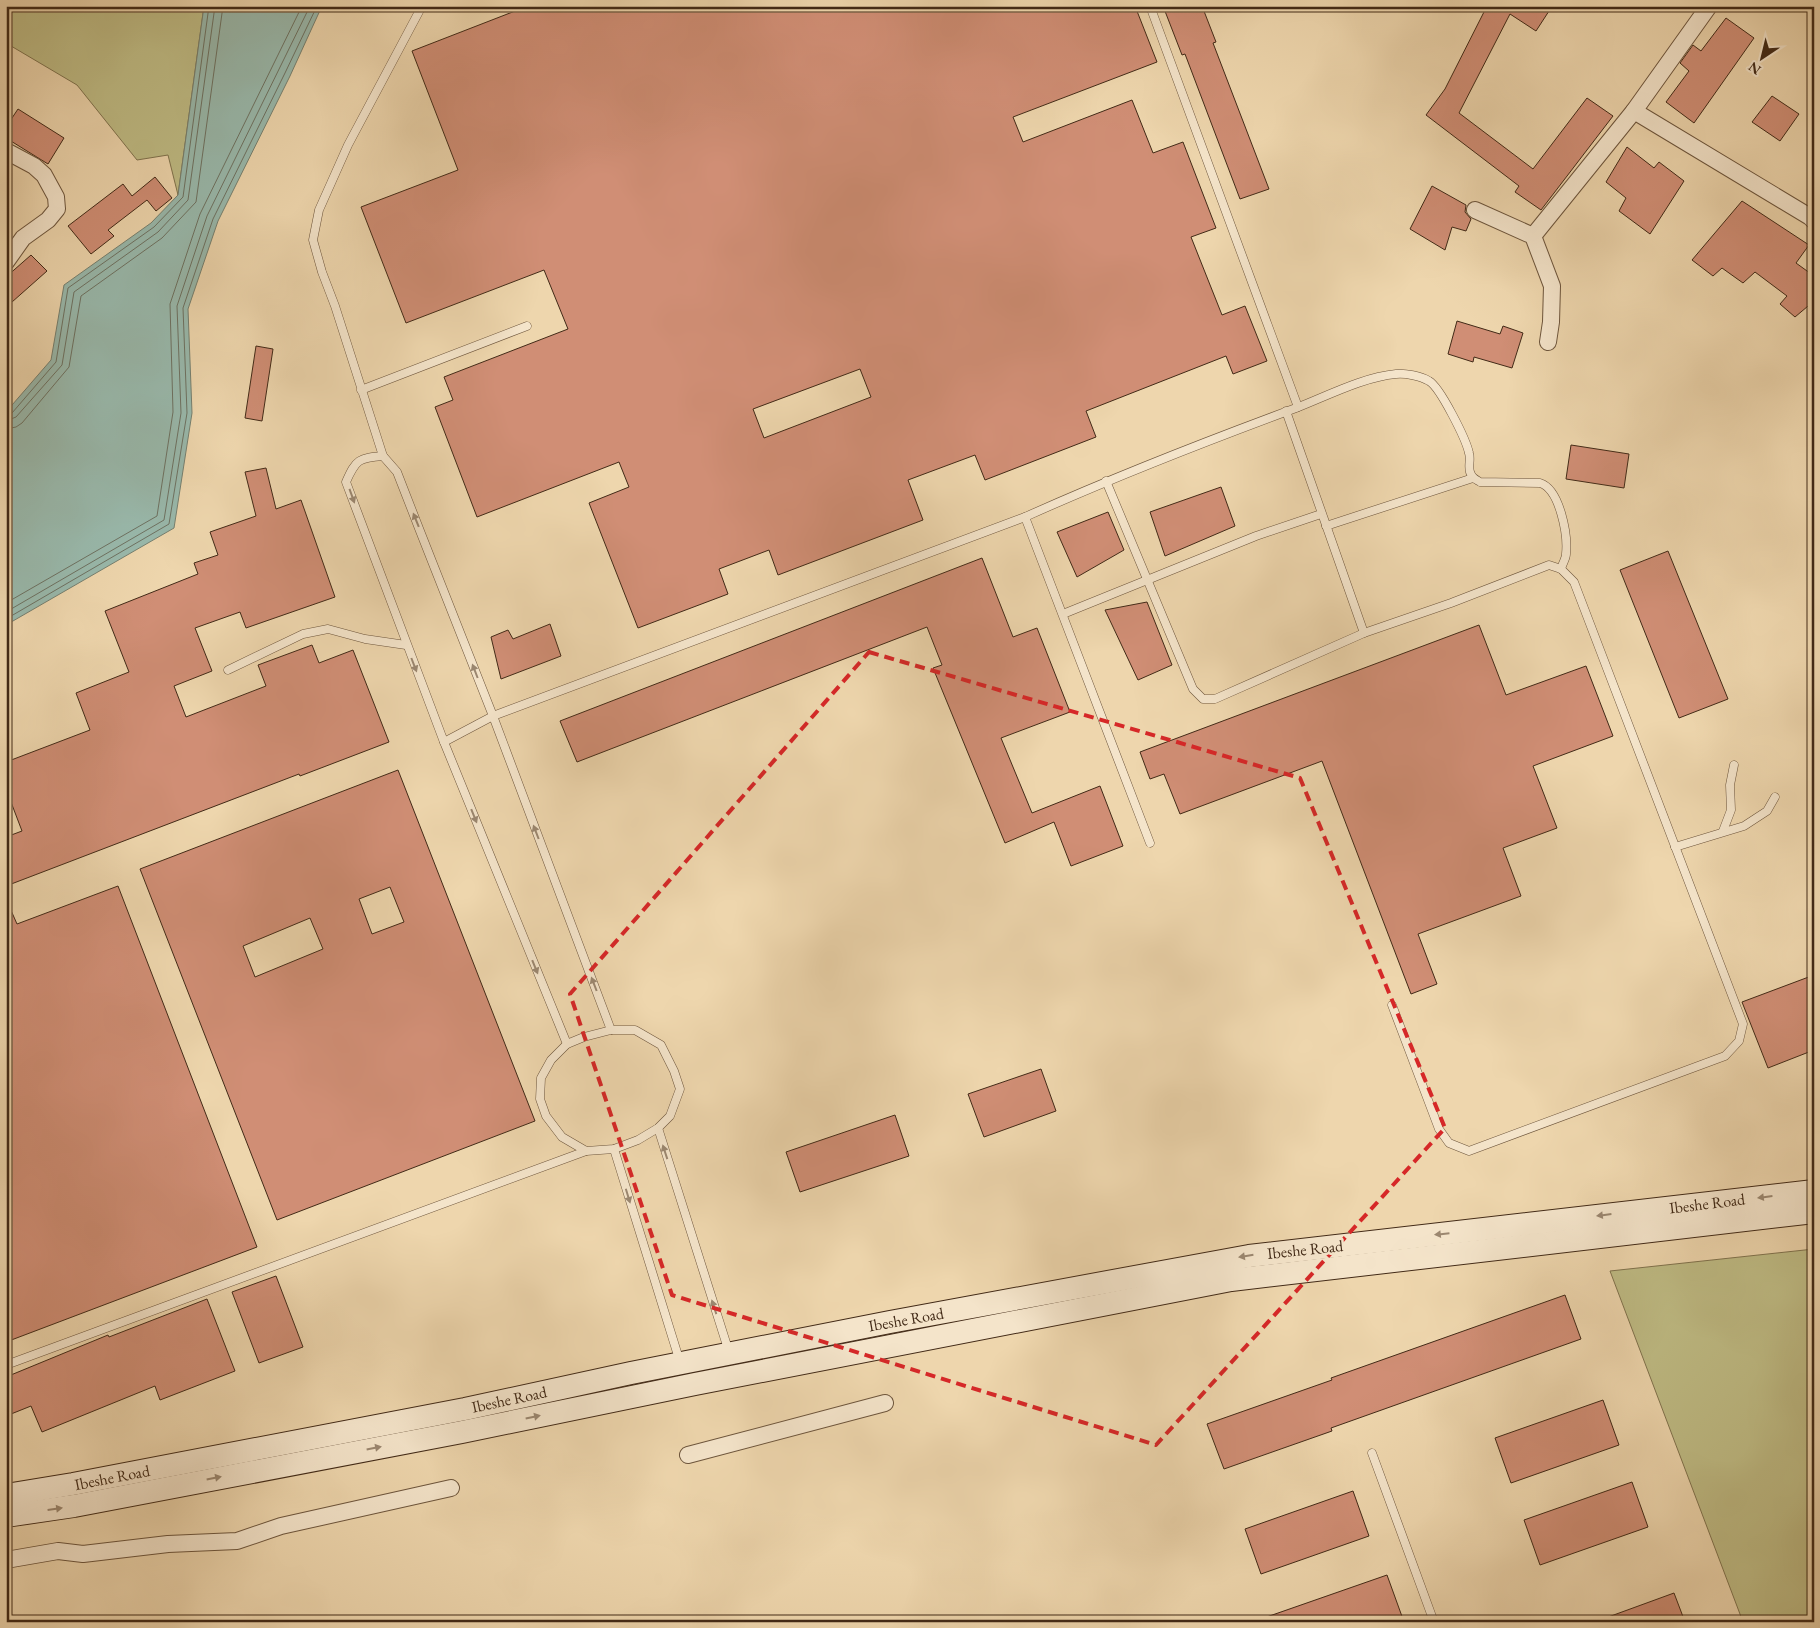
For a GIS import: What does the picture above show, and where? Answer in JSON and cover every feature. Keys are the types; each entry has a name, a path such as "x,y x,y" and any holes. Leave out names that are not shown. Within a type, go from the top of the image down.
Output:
{"main road":[{"name":"Ibeshe Road","path":"6,1495 74,1484 446,1412 681,1363 1122,1278 1249,1256 1814,1191"},
{"name":"Ibeshe Road","path":"6,1516 74,1506 462,1432 695,1384 1231,1280 1814,1212"}],"street":[{"path":"1533,236 1634,111 1709,6"},
{"path":"1634,111 1813,217"},
{"path":"6,151 34,166 44,175 56,197 57,209 48,220 23,238 6,262"},
{"path":"1475,210 1533,236 1552,286 1551,322 1548,342"},
{"path":"688,1455 885,1403"},
{"path":"6,1560 58,1551 83,1554 168,1544 237,1541 281,1526 451,1488"}],"lane":[{"path":"422,6 348,145 319,210 313,240 383,456 397,472 493,716 611,1030"},
{"path":"1150,6 1298,407"},
{"path":"361,390 527,326"},
{"path":"444,742 493,716 1025,517 1106,481 1286,411 1380,377 1398,373 1430,381 1440,394 1463,436 1470,454 1470,470 1474,478 1480,482 1545,484 1554,494 1562,516 1566,555 1561,569"},
{"path":"1286,411 1364,633"},
{"path":"383,456 365,458 354,465 346,482 406,645 566,1044"},
{"path":"1326,526 1474,478"},
{"path":"1106,481 1193,689 1203,699 1215,699 1364,633 1451,603 1548,565 1561,569 1574,582 1743,1024 1739,1041 1725,1056 1468,1151 1449,1143 1439,1129 1392,1005"},
{"path":"1063,614 1256,536 1321,514"},
{"path":"1025,517 1150,842"},
{"path":"228,670 303,634 328,629 365,639 406,645"},
{"path":"1724,832 1731,810 1730,785 1734,765"},
{"path":"1675,846 1744,826 1767,811 1776,797"},
{"path":"6,1365 586,1151 614,1149 638,1140 658,1128 670,1116 680,1089 674,1071 661,1046 635,1030 611,1030 566,1044 551,1060 540,1078 540,1099 546,1116 562,1137 586,1151"},
{"path":"658,1128 729,1354"},
{"path":"614,1149 681,1363"},
{"path":"1372,1453 1434,1622"}],"highlighted area":[{"path":"869,652 1300,778 1445,1128 1156,1445 672,1295 570,994"}],"shaded area":[{"path":"6,6 204,6 178,195 168,155 137,160 77,85 6,43"},
{"path":"1814,1249 1814,1622 1743,1622 1610,1271"}],"water":[{"path":"204,6 322,6 290,76 218,221 188,309 192,413 174,528 6,625 6,412 51,360 64,285 151,223 178,195"}],"building":[{"path":"528,6 1135,6 1157,62 1013,117 1023,142 1132,100 1153,153 1183,142 1216,228 1191,237 1222,315 1245,306 1267,361 1233,374 1226,356 1086,411 1096,437 985,480 975,455 908,480 923,520 778,575 769,550 719,569 728,594 638,628 589,503 629,487 619,462 477,517 435,407 453,400 444,377 568,329 544,270 406,323 361,207 458,170 412,51","holes":["860,369 871,397 764,438 753,409"]},
{"path":"1163,6 1202,6 1216,42 1213,43 1269,189 1240,199 1185,54 1182,55"},
{"path":"1487,6 1541,6 1549,11 1536,31 1510,14 1459,113 1533,169 1587,98 1613,116 1541,210 1515,192 1519,186 1426,115 1445,89"},
{"path":"1726,18 1754,38 1694,123 1666,102 1689,71 1680,63 1693,45 1701,51"},
{"path":"1772,96 1799,114 1780,141 1752,122"},
{"path":"18,109 64,138 48,164 6,138 6,127"},
{"path":"1627,147 1654,168 1659,162 1684,181 1650,234 1619,211 1626,198 1606,182"},
{"path":"155,177 172,198 156,211 147,200 108,230 114,236 91,254 68,226 123,184 132,196"},
{"path":"1432,186 1466,205 1465,212 1471,219 1466,231 1452,227 1445,250 1410,229"},
{"path":"1742,201 1809,245 1796,263 1814,276 1814,301 1795,317 1780,304 1787,296 1755,272 1743,283 1722,268 1713,276 1692,260"},
{"path":"31,255 47,271 12,302 6,295 6,277"},
{"path":"1457,321 1500,334 1503,326 1523,333 1512,368 1474,357 1473,362 1448,354"},
{"path":"256,346 273,349 262,421 245,418"},
{"path":"1571,445 1629,454 1624,488 1566,479"},
{"path":"266,468 276,509 301,500 335,597 246,628 240,612 195,628 212,671 174,686 186,717 266,686 258,665 312,645 319,663 353,650 389,742 300,776 299,774 6,886 6,837 22,831 6,789 6,762 90,730 76,693 129,672 105,611 198,574 194,563 218,555 210,532 256,516 245,472"},
{"path":"1221,487 1235,526 1165,556 1150,512"},
{"path":"1108,512 1124,550 1077,577 1057,532"},
{"path":"1668,551 1728,699 1679,718 1620,570"},
{"path":"982,558 1013,637 1037,628 1070,712 1001,738 1032,813 1100,786 1123,846 1071,866 1054,822 1005,843 933,668 942,665 927,627 577,762 560,721"},
{"path":"1147,602 1172,665 1138,680 1105,610"},
{"path":"550,624 561,656 501,679 491,637 508,630 513,639"},
{"path":"1479,625 1506,695 1586,666 1613,736 1533,766 1557,828 1503,848 1521,896 1418,934 1437,984 1411,994 1322,761 1180,814 1164,774 1150,779 1140,752"},
{"path":"398,770 535,1121 277,1220 140,869","holes":["390,887 404,922 372,934 359,899","310,918 323,949 255,977 243,946"]},
{"path":"118,886 257,1247 6,1342 6,899 17,924"},
{"path":"1814,975 1814,1050 1768,1068 1742,1002"},
{"path":"1041,1069 1056,1111 984,1137 968,1094"},
{"path":"895,1115 909,1156 800,1192 786,1152"},
{"path":"276,1276 303,1347 259,1363 232,1292"},
{"path":"1565,1295 1581,1339 1331,1428 1332,1431 1224,1469 1207,1424"},
{"path":"207,1299 235,1371 160,1400 155,1386 42,1432 31,1406 6,1416 6,1377 108,1335 109,1337"},
{"path":"1603,1400 1619,1445 1511,1483 1495,1438"},
{"path":"1632,1482 1648,1527 1540,1565 1524,1520"},
{"path":"1353,1491 1369,1536 1261,1574 1245,1529"},
{"path":"1387,1575 1404,1622 1258,1622 1258,1620"},
{"path":"1674,1593 1685,1622 1600,1622 1600,1620"}]}
